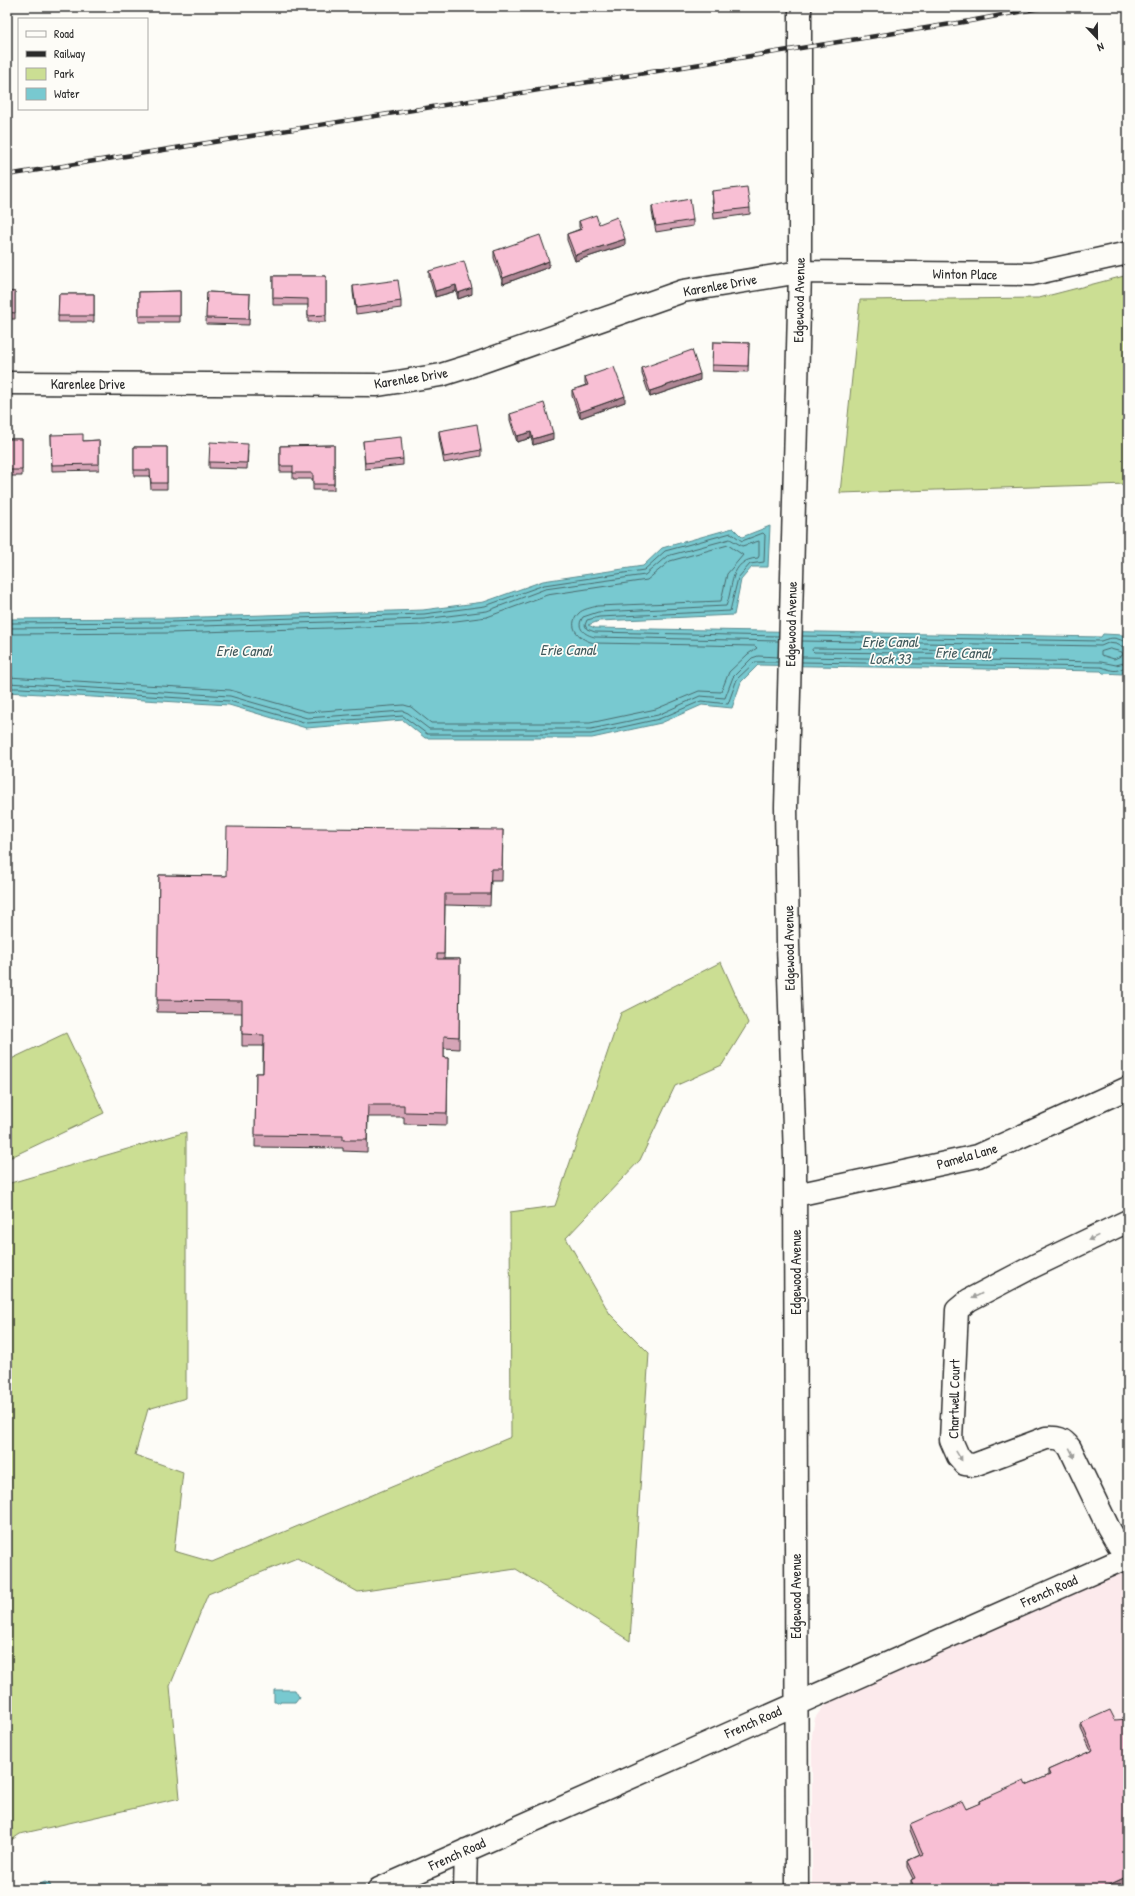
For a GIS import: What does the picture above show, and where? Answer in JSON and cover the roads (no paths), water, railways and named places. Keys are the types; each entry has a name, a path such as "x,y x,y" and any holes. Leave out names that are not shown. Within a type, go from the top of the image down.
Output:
{"street":[{"name":"Edgewood Avenue","path":"798,1889 796,1703 796,1195 788,945 786,807 800,272 800,7"},
{"name":"Winton Place","path":"800,272 1032,274 1128,253"},
{"name":"Karenlee Drive","path":"7,384 339,386 378,385 410,381 441,375 473,365 683,291 800,272"},
{"name":"Pamela Lane","path":"796,1195 978,1156 1128,1088"},
{"name":"Chartwell Court","path":"1127,1557 1108,1527 1070,1448 1064,1440 1056,1437 1046,1438 974,1465 965,1464 958,1456 951,1440 957,1310 970,1300 1034,1266 1128,1221"},
{"name":"French Road","path":"379,1889 1127,1557"},
{"path":"465,1889 466,1850"}],"water":[{"path":"770,526 768,567 752,567 741,580 734,615 599,621 588,625 595,628 1101,637 1103,634 1123,635 1123,638 1128,638 1128,671 1123,671 1122,674 1103,673 1101,671 758,665 741,682 732,708 702,705 661,723 592,738 425,738 403,720 306,728 229,705 7,692 7,619 170,618 423,610 484,602 543,581 643,566 662,548 733,528 742,537"},
{"path":"274,1690 295,1690 299,1697 295,1702 274,1702"},
{"path":"45,1882 50,1884 51,1889 28,1889"}],"railway":[{"path":"7,175 970,21 1045,7"}],"water label":[{"name":"Erie Canal","path":"568,650"},
{"name":"Erie Canal Lock 33","path":"890,650"},
{"name":"Erie Canal","path":"244,651"},
{"name":"Erie Canal","path":"963,653"}]}
